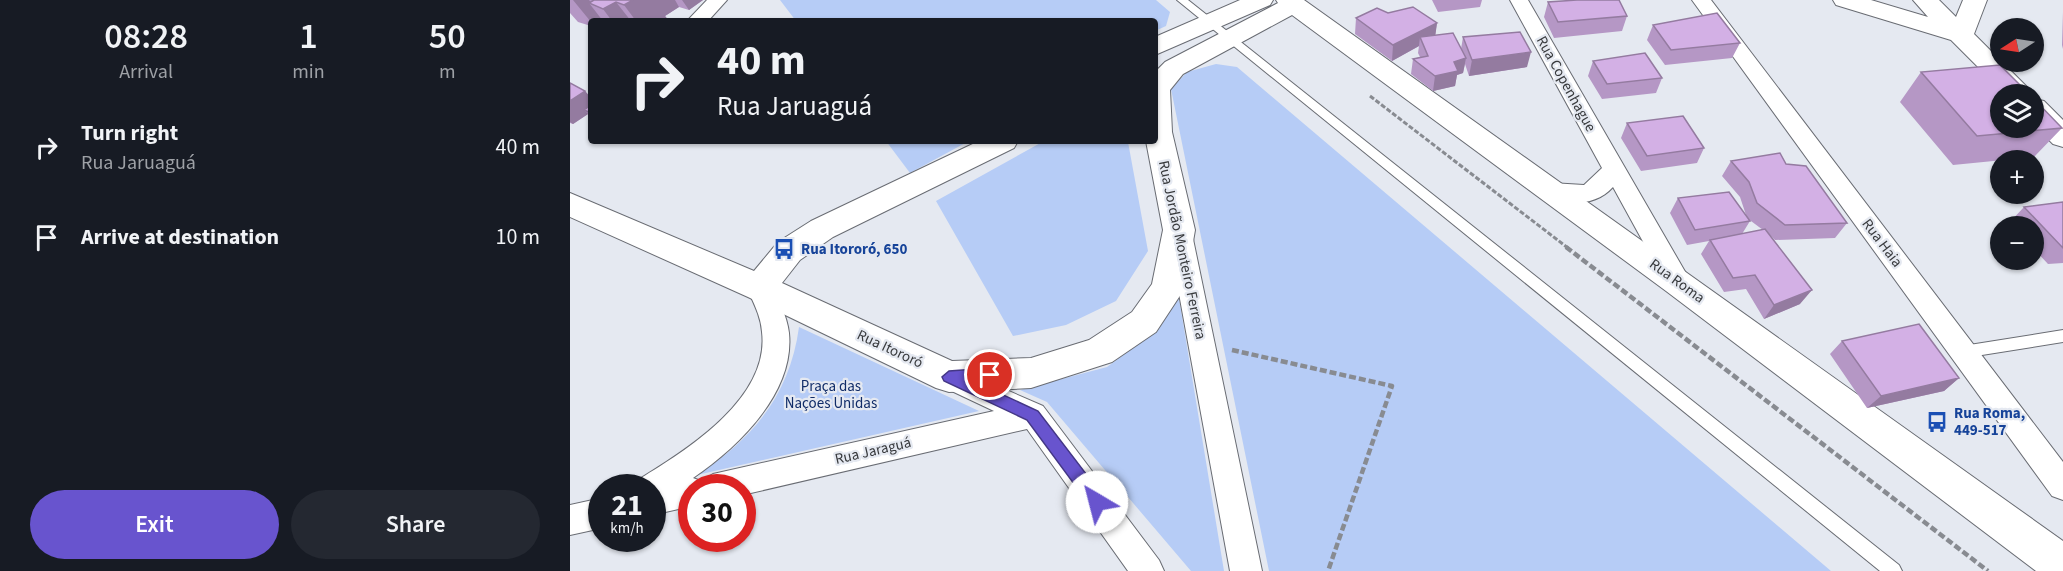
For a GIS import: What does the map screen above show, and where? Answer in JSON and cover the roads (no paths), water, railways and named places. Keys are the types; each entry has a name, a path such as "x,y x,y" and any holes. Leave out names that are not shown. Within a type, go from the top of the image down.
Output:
{"street":[{"path":"700,18 717,0"},
{"path":"1158,46 1221,31 1261,0"},
{"name":"Rua Copenhague","path":"1519,0 1678,282"},
{"name":"Rua Haia","path":"1701,0 2063,486"},
{"path":"1845,0 1961,36"},
{"path":"1925,0 2010,84"},
{"path":"1961,36 1975,0"},
{"name":"Rua Jordão Monteiro Ferreira","path":"1158,86 1174,68 1221,31 1291,2"},
{"name":"Rua Roma","path":"1291,2 1551,192 2049,543 2063,566"},
{"path":"2044,118 2063,137"},
{"name":"Rua Jordão Monteiro Ferreira","path":"1158,140 1179,230 1246,571"},
{"path":"666,480 681,471 719,440 753,403 772,368 777,334 760,288 789,251 822,229 998,144"},
{"path":"1551,192 1586,194 1599,190 1614,169"},
{"name":"Rua Itororó","path":"570,204 760,288 1033,415 1148,571"},
{"path":"949,377 1031,373 1100,352 1144,322 1168,288 1179,230"},
{"name":"Rua Jaraguá","path":"756,478 1033,415"},
{"path":"570,520 588,516"}],"lane":[{"path":"1182,0 1893,571"},
{"path":"1963,352 2063,336"}],"place":[{"name":"Rua Itororó, 650","path":"784,249"},
{"name":"Rua Roma, 449-517","path":"1937,422"}],"park label":[{"name":"Praça das Nações Unidas","path":"831,394"}]}
